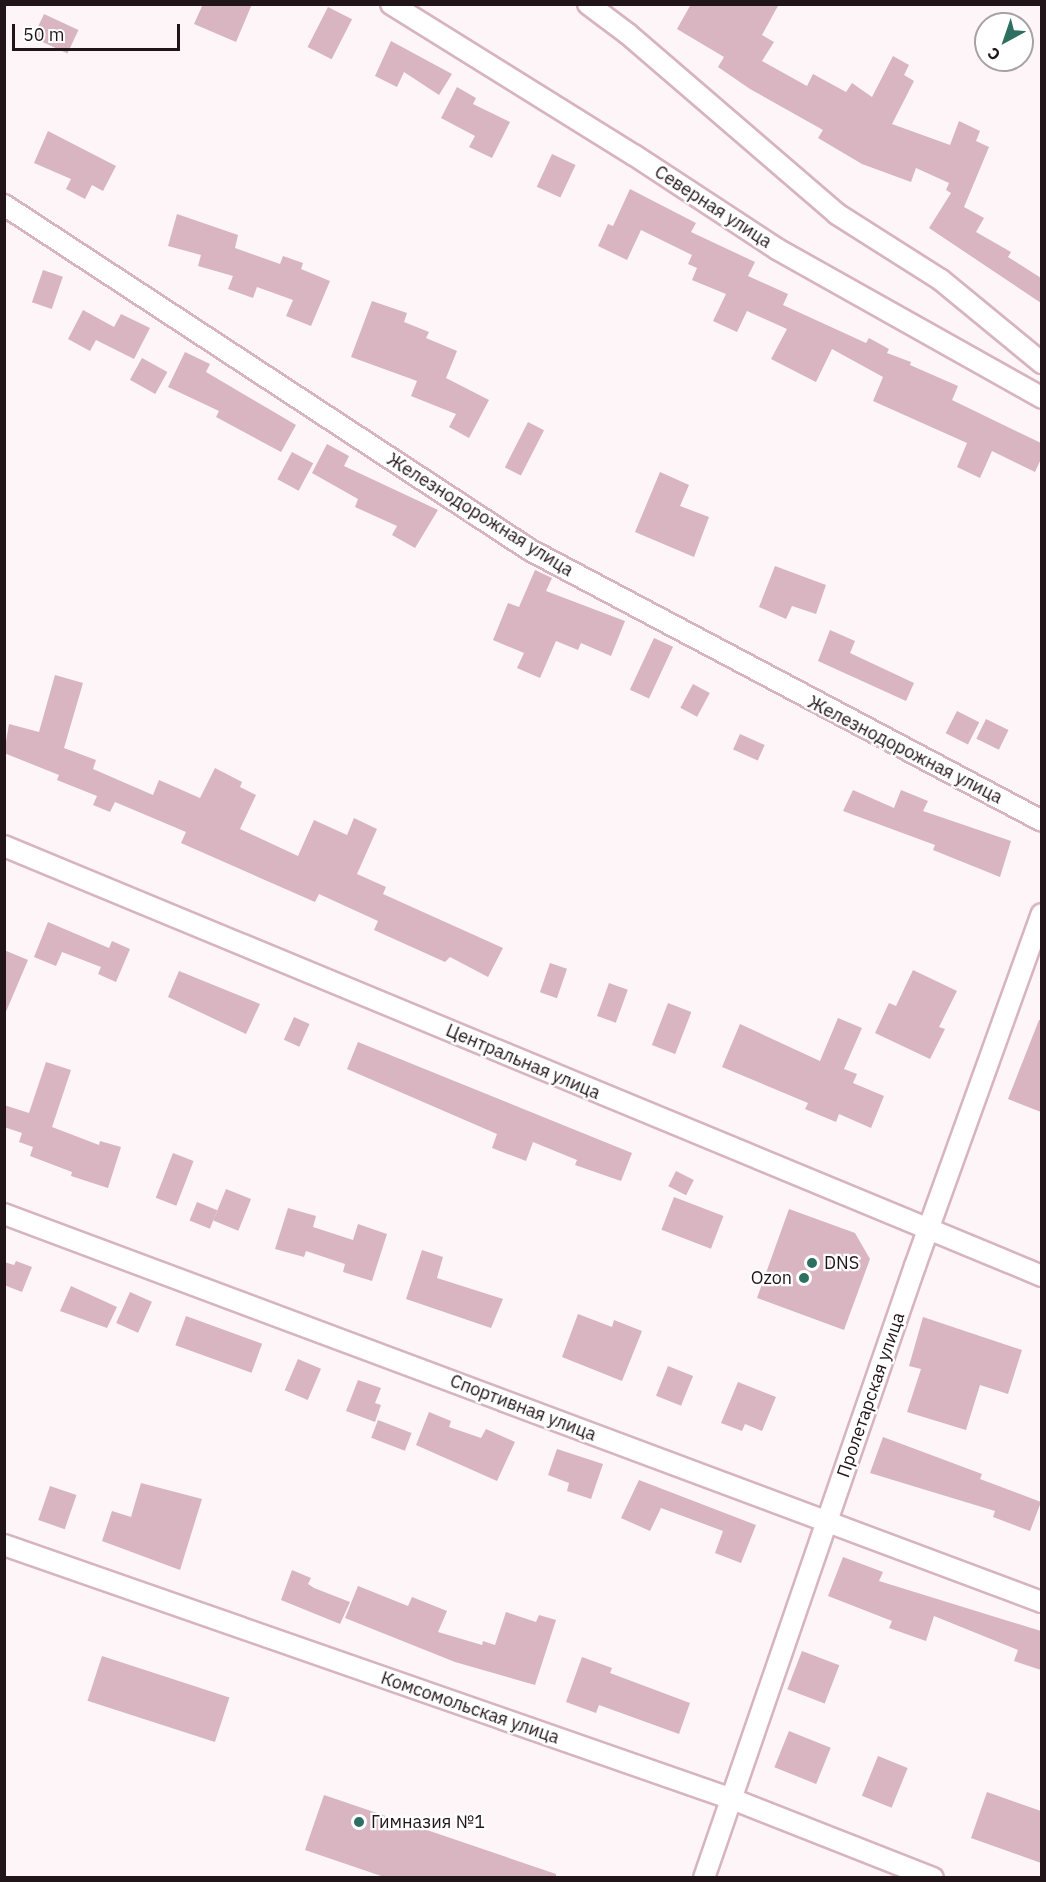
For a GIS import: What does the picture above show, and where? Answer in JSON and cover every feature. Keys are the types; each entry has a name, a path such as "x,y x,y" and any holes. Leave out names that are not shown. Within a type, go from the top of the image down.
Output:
{"street":[{"name":"Северная улица","path":"391,4 634,155 777,249 1041,398"},
{"path":"588,4 628,34 837,214 942,280 1041,363"},
{"name":"Железнодорожная улица","path":"4,205 530,550 1041,821"},
{"name":"Центральная улица","path":"4,846 1041,1276"},
{"name":"Пролетарская улица","path":"704,1878 1041,914"},
{"name":"Спортивная улица","path":"4,1214 1041,1602"},
{"name":"Комсомольская улица","path":"4,1545 732,1799 933,1878"}],"building":[{"path":"203,4 252,4 236,42 194,24"},
{"path":"691,4 779,4 762,35 774,42 762,61 807,86 813,74 846,92 852,83 872,97 893,56 909,65 904,75 914,81 892,124 950,145 959,121 980,131 976,141 989,147 964,207 984,218 976,232 1011,252 1008,257 1041,278 1041,303 929,228 951,193 946,190 949,183 916,168 911,182 862,164 818,138 823,130 750,89 718,67 724,57 677,29"},
{"path":"328,7 352,19 332,59 308,47"},
{"path":"44,14 78,30 67,54 33,38"},
{"path":"391,41 452,74 439,95 404,72 397,87 375,76"},
{"path":"457,87 476,98 473,104 510,122 492,158 469,147 475,136 441,118"},
{"path":"48,131 116,166 103,191 92,185 85,199 66,189 71,179 34,163"},
{"path":"552,154 576,165 560,198 537,187"},
{"path":"630,189 696,223 691,232 755,262 748,276 788,294 783,305 866,343 869,338 889,349 887,353 911,362 910,365 958,386 952,400 1041,443 1041,459 1035,472 992,451 980,478 957,467 967,443 873,401 883,377 832,349 816,382 771,359 787,329 747,311 737,332 713,321 726,294 692,280 697,268 688,264 692,255 641,230 627,260 598,246 608,224 613,226"},
{"path":"177,214 238,235 235,248 280,264 283,256 303,263 301,269 330,281 311,326 286,316 293,300 257,287 253,298 228,289 233,276 198,266 201,255 168,246"},
{"path":"43,270 63,277 52,309 32,302"},
{"path":"372,301 407,313 404,322 429,332 426,338 457,351 446,378 489,400 469,438 449,427 456,414 411,396 417,381 351,357"},
{"path":"83,310 114,327 121,314 150,328 134,359 96,340 90,351 68,339"},
{"path":"185,352 210,364 206,372 296,425 281,452 216,417 219,411 168,387"},
{"path":"142,358 167,372 155,394 130,380"},
{"path":"528,422 544,430 521,476 505,467"},
{"path":"327,444 349,456 344,466 438,510 415,548 392,535 397,526 355,507 358,499 312,473"},
{"path":"292,452 313,463 299,491 277,479"},
{"path":"660,472 689,485 680,506 709,517 694,557 635,532"},
{"path":"775,566 826,585 816,614 792,606 786,619 759,607"},
{"path":"535,570 552,578 546,591 625,621 611,656 581,643 578,650 556,641 540,678 517,668 524,653 493,640 508,603 519,607"},
{"path":"830,630 855,641 850,653 914,683 906,701 818,661"},
{"path":"654,638 673,647 649,699 630,690"},
{"path":"55,675 83,683 64,748 96,760 93,769 153,795 159,780 200,798 215,768 242,782 240,787 256,795 240,829 298,856 314,820 347,835 354,818 377,829 357,874 386,887 383,894 503,948 488,977 450,957 445,962 374,930 378,921 319,894 315,902 181,843 186,832 115,802 110,812 93,805 97,796 57,780 59,775 4,753 9,724 39,732"},
{"path":"693,684 710,693 697,717 680,708"},
{"path":"957,711 979,722 968,745 946,733"},
{"path":"986,719 1008,730 999,750 976,739"},
{"path":"740,734 765,745 758,761 733,750"},
{"path":"853,790 894,808 901,790 928,801 923,811 1011,841 1000,877 933,850 935,845 843,811"},
{"path":"48,922 109,948 112,941 130,949 116,982 98,974 101,967 62,952 56,966 34,957"},
{"path":"4,950 28,960 5,1014 4,1014"},
{"path":"550,963 567,969 557,998 540,992"},
{"path":"913,970 957,991 939,1027 945,1029 930,1059 875,1033 889,1003 896,1006"},
{"path":"179,971 260,1004 246,1034 168,997"},
{"path":"609,983 628,990 616,1023 597,1016"},
{"path":"668,1003 691,1012 675,1054 652,1045"},
{"path":"294,1017 310,1024 299,1047 284,1040"},
{"path":"838,1018 862,1028 844,1069 857,1074 853,1083 884,1096 871,1128 839,1114 836,1122 805,1109 808,1103 722,1067 740,1024 820,1061"},
{"path":"1039,1020 1041,1020 1041,1112 1008,1099"},
{"path":"358,1042 632,1153 621,1181 575,1165 577,1160 533,1142 526,1161 492,1148 497,1134 347,1069"},
{"path":"46,1062 71,1070 52,1127 99,1145 100,1141 121,1147 108,1188 71,1176 72,1172 30,1156 33,1147 19,1142 22,1133 4,1127 4,1105 29,1113"},
{"path":"173,1153 194,1161 176,1206 156,1198"},
{"path":"676,1171 694,1180 686,1195 668,1186"},
{"path":"226,1189 251,1199 238,1231 213,1221"},
{"path":"674,1197 723,1216 711,1249 661,1230"},
{"path":"197,1202 217,1210 210,1229 190,1221"},
{"path":"288,1208 316,1216 313,1227 353,1240 358,1224 387,1234 372,1281 343,1272 345,1264 306,1251 304,1257 275,1249"},
{"path":"789,1209 855,1233 870,1259 844,1330 757,1298"},
{"path":"422,1250 443,1257 437,1278 503,1299 491,1328 406,1299"},
{"path":"16,1261 32,1267 22,1292 4,1285 4,1262 14,1265"},
{"path":"71,1286 117,1307 107,1328 60,1311"},
{"path":"130,1292 152,1302 138,1333 116,1323"},
{"path":"578,1314 612,1327 614,1320 642,1331 622,1381 562,1357"},
{"path":"186,1316 262,1344 252,1373 175,1345"},
{"path":"923,1317 1022,1350 1008,1394 980,1385 966,1430 907,1412 921,1369 909,1366"},
{"path":"298,1359 321,1369 308,1400 285,1390"},
{"path":"668,1366 693,1376 681,1406 656,1396"},
{"path":"358,1380 381,1388 375,1403 381,1405 375,1422 346,1411"},
{"path":"738,1382 776,1397 762,1431 745,1424 742,1431 721,1423"},
{"path":"429,1412 451,1421 449,1427 481,1438 486,1429 515,1442 497,1481 416,1445"},
{"path":"378,1420 412,1433 405,1451 371,1438"},
{"path":"883,1437 982,1474 980,1479 1041,1502 1030,1531 993,1517 995,1511 870,1473"},
{"path":"557,1449 603,1464 591,1499 567,1491 569,1483 548,1475"},
{"path":"639,1480 756,1525 741,1563 715,1553 723,1531 661,1508 650,1531 621,1518"},
{"path":"141,1483 202,1499 180,1570 102,1541 112,1511 131,1517"},
{"path":"50,1486 76,1495 65,1529 38,1520"},
{"path":"843,1557 883,1572 879,1581 1041,1631 1041,1670 1014,1661 1018,1650 934,1616 926,1641 889,1628 892,1621 828,1596"},
{"path":"292,1570 311,1578 308,1584 314,1588 350,1602 340,1624 281,1600"},
{"path":"358,1586 408,1606 412,1597 447,1611 438,1632 482,1645 483,1641 495,1645 506,1612 536,1622 539,1615 556,1620 535,1685 455,1662 345,1618"},
{"path":"802,1651 839,1665 825,1704 787,1689"},
{"path":"102,1656 229,1697 215,1742 87,1701"},
{"path":"582,1657 612,1668 610,1673 690,1703 679,1734 599,1705 596,1713 566,1702"},
{"path":"789,1731 831,1748 816,1784 774,1767"},
{"path":"878,1756 908,1768 892,1808 862,1796"},
{"path":"987,1792 1041,1811 1041,1863 971,1838"},
{"name":"Гимназия №1","path":"324,1795 556,1874 556,1878 387,1878 305,1850"}],"place":[{"name":"DNS","path":"812,1263"},
{"name":"Ozon","path":"804,1278"},
{"name":"Гимназия №1","path":"359,1822"}]}
